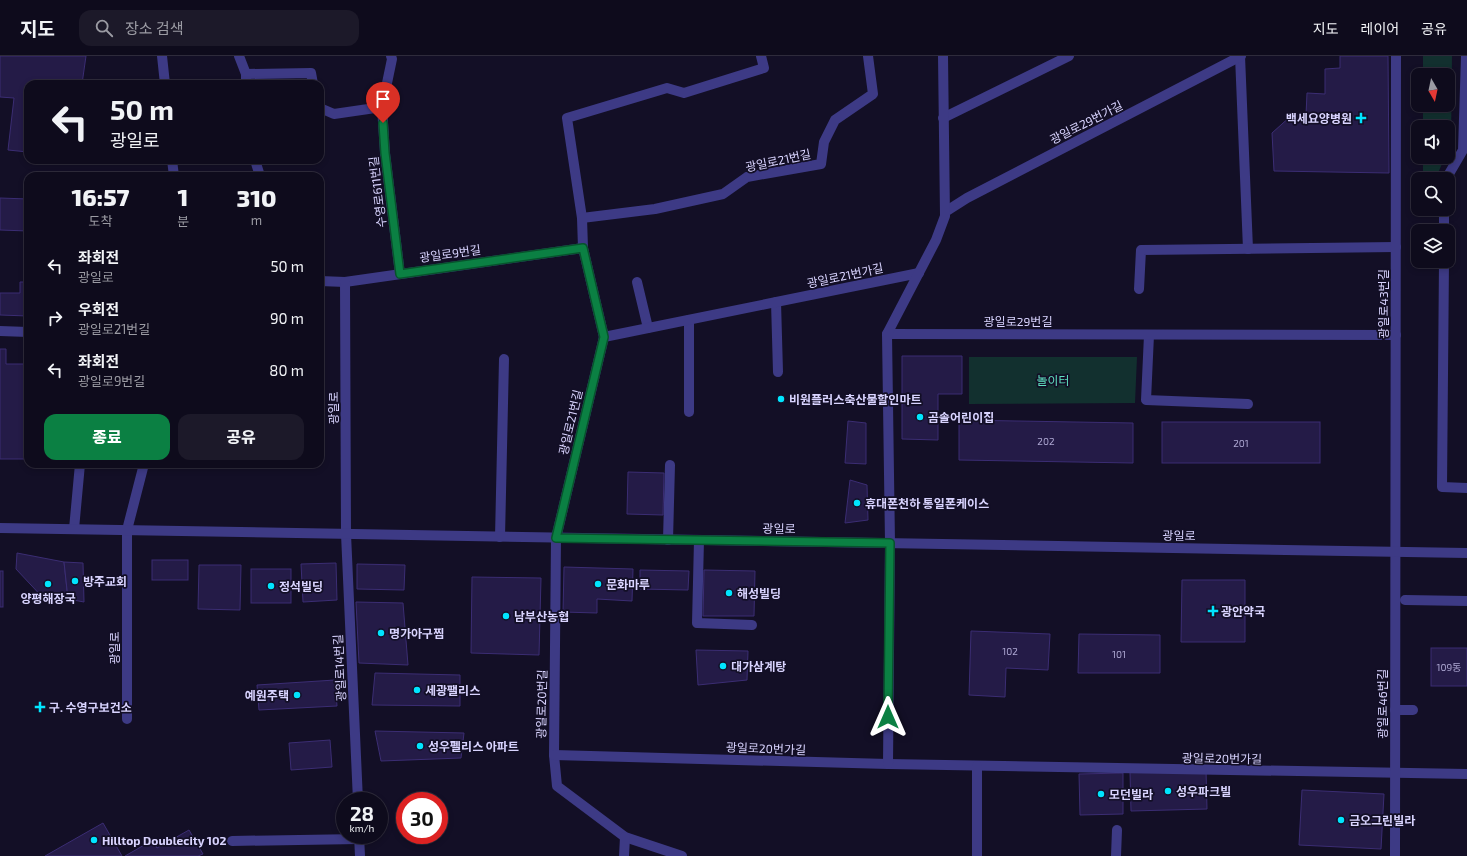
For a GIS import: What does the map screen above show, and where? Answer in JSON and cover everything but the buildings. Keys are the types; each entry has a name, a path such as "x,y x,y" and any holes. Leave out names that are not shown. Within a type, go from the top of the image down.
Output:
{"street":[{"path":"162,56 165,80"},
{"path":"240,56 246,79 311,73 312,80"},
{"name":"수영로611번길","path":"390,56 392,59 382,107 385,153 400,274"},
{"name":"광일로21번길","path":"556,538 604,337 583,248 582,218 567,118 667,88 684,94 764,68 761,56"},
{"name":"광일로21번길","path":"582,218 655,209 716,196 723,194 747,177 821,164 824,142 835,120 873,94 868,56"},
{"path":"888,764 890,543 887,334 936,240 945,212 943,56"},
{"path":"943,118 1069,56"},
{"name":"광일로29번가길","path":"945,212 967,198 1240,56 1248,249"},
{"name":"광일로43번길","path":"1396,56 1396,552"},
{"path":"1450,172 1463,150 1466,56"},
{"path":"324,110 334,114 382,107"},
{"path":"1139,289 1141,250 1396,246"},
{"name":"광일로9번길","path":"324,281 345,282 583,248"},
{"path":"1444,268 1442,487 1467,488"},
{"name":"광일로21번가길","path":"604,337 919,273"},
{"name":"광일로","path":"345,282 346,534"},
{"path":"637,282 648,328"},
{"path":"776,302 778,372"},
{"path":"689,320 689,412"},
{"path":"0,331 24,332"},
{"name":"광일로29번길","path":"887,334 1396,335"},
{"path":"1149,335 1146,400 1248,404"},
{"path":"500,537 504,359"},
{"path":"668,540 670,465"},
{"path":"74,529 80,468"},
{"path":"128,530 143,468"},
{"name":"광일로","path":"0,528 1467,553"},
{"name":"광일로","path":"127,718 128,530"},
{"name":"광일로14번길","path":"346,534 358,792"},
{"name":"광일로20번길","path":"556,538 554,755 557,786 625,837 682,856"},
{"path":"699,540 697,623 752,625"},
{"name":"광일로46번길","path":"1395,856 1396,552"},
{"path":"1405,600 1467,601"},
{"path":"1395,710 1413,710"},
{"name":"광일로20번가길","path":"554,755 978,766 1467,774"},
{"path":"977,856 978,766"},
{"path":"1116,856 1117,830"},
{"path":"624,856 625,837"},
{"path":"232,841 336,838"},
{"path":"359,844 360,856"}],"green space":[{"path":"1423,56 1452,56 1452,68 1423,68"},
{"path":"1423,112 1451,112 1451,120 1423,120"},
{"path":"1423,164 1442,164 1438,172 1423,172"},
{"name":"놀이터","path":"969,357 1137,357 1135,403 969,404"}],"place":[{"name":"백세요양병원","path":"1361,118"},
{"name":"비원플러스축산물할인마트","path":"781,399"},
{"name":"곰솔어린이집","path":"920,417"},
{"name":"휴대폰천하 통일폰케이스","path":"857,503"},
{"name":"방주교회","path":"75,581"},
{"name":"양평해장국","path":"48,584"},
{"name":"문화마루","path":"598,584"},
{"name":"정석빌딩","path":"271,586"},
{"name":"해성빌딩","path":"729,593"},
{"name":"광안약국","path":"1213,611"},
{"name":"남부산농협","path":"506,616"},
{"name":"명가아구찜","path":"381,633"},
{"name":"대가삼계탕","path":"723,666"},
{"name":"세광팰리스","path":"417,690"},
{"name":"예원주택","path":"297,695"},
{"name":"구. 수영구보건소","path":"40,707"},
{"name":"성우펠리스 아파트","path":"420,746"},
{"name":"성우파크빌","path":"1168,791"},
{"name":"모던빌라","path":"1101,794"},
{"name":"금오그린빌라","path":"1341,820"},
{"name":"Hilltop Doublecity 102","path":"94,840"}],"route":[{"path":"383,123 385,153 400,274 583,248 604,337 556,538 890,543 888,717"}]}
